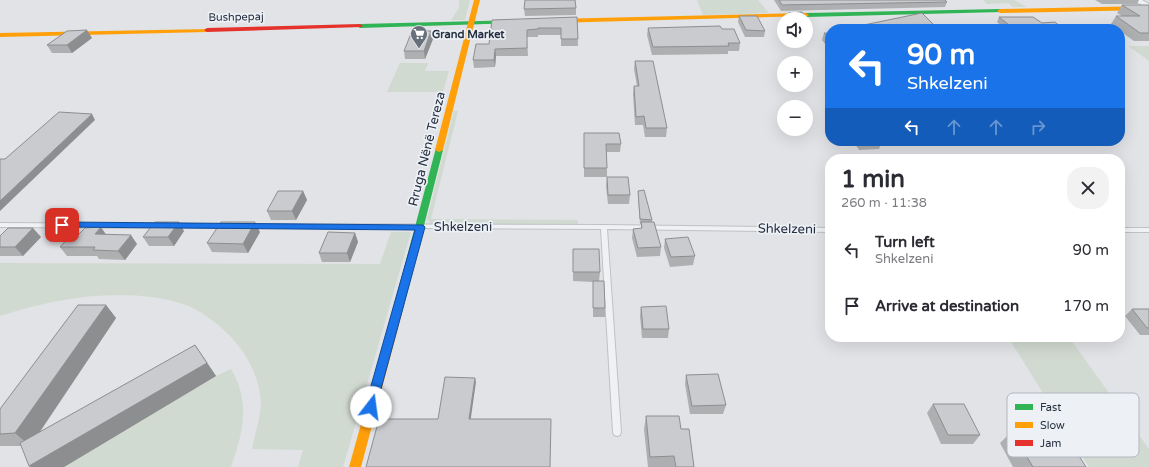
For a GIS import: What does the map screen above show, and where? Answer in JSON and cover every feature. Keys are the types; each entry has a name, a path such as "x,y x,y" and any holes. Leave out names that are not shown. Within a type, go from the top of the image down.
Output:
{"street":[{"name":"Rruga Nënë Tereza","path":"355,467 420,227 477,0"},
{"path":"1137,0 1149,8"},
{"path":"542,21 1149,8"},
{"name":"Bushpepaj","path":"0,35 472,22 526,22"}],"lane":[{"path":"0,225 230,226"},
{"name":"Shkelzeni","path":"246,226 604,227 825,230"},
{"path":"604,227 617,432"},
{"path":"1125,230 1149,230"}],"shaded area":[{"path":"459,0 470,0 465,20 451,20 459,8"},
{"path":"697,0 758,0 769,13 703,15"},
{"path":"983,0 1014,0 1027,7 1013,7 1008,3 987,4"},
{"path":"1128,46 1149,46 1149,61"},
{"path":"400,63 428,63 425,71 449,71 443,92 387,92"},
{"path":"454,111 458,111 431,219 578,220 578,224 431,224 427,219"},
{"path":"391,232 411,232 343,467 298,467 303,450 252,449 261,407 260,392 255,374 242,350 225,331 208,317 190,307 161,299 138,296 91,296 44,304 0,316 0,263 380,264"},
{"path":"1011,342 1073,342 1109,393 1043,393"},
{"path":"231,369 241,394 243,418 242,430 231,467 66,467 66,465 216,376"},
{"path":"1139,435 1149,449 1149,467 1089,467 1083,457 1139,457"}],"building":[{"path":"525,0 575,0 576,8 524,9"},
{"path":"779,0 945,0 947,2 782,5"},
{"path":"1122,5 1149,5 1149,33 1140,33 1116,16 1140,16"},
{"path":"922,13 933,24 869,24"},
{"path":"739,16 757,16 765,31 746,30"},
{"path":"577,17 578,39 561,39 561,28 538,28 527,30 527,48 495,49 494,60 473,60 476,44 489,44 492,20"},
{"path":"999,17 1033,17 1042,23 1055,22 1057,24 1008,24"},
{"path":"720,26 722,29 734,29 740,43 728,43 729,46 653,47 648,28"},
{"path":"87,30 67,45 47,45 67,31"},
{"path":"412,31 431,31 424,51 404,51"},
{"path":"635,61 653,61 667,128 646,128 644,116 636,117 634,86 639,86"},
{"path":"59,112 92,114 0,201 0,159 5,159"},
{"path":"584,133 619,133 621,144 606,144 607,168 584,168"},
{"path":"607,177 628,177 630,195 608,195"},
{"path":"644,190 652,220 640,219 638,191"},
{"path":"278,191 303,191 292,211 267,211"},
{"path":"155,222 179,222 168,237 143,237"},
{"path":"221,222 255,222 243,244 207,243"},
{"path":"641,222 654,222 661,247 638,248 633,229 642,228"},
{"path":"101,227 95,234 131,235 118,251 93,250 95,247 60,247 71,235 79,234 85,228"},
{"path":"8,228 33,228 15,247 0,247 0,236"},
{"path":"328,232 355,233 347,253 319,253"},
{"path":"688,237 695,256 671,257 665,239"},
{"path":"573,249 599,249 600,272 573,272"},
{"path":"593,281 604,281 605,308 593,308"},
{"path":"78,305 106,305 15,433 0,434 0,409"},
{"path":"666,306 669,329 643,329 641,307"},
{"path":"1132,309 1149,309 1149,328 1147,328"},
{"path":"195,345 207,363 29,466 20,443"},
{"path":"718,374 726,405 692,406 686,375"},
{"path":"445,377 475,378 469,419 551,419 550,467 366,467 379,419 438,419"},
{"path":"933,404 964,404 980,435 948,435"},
{"path":"646,416 679,416 681,429 689,429 694,467 676,467 674,456 650,457"},
{"path":"1027,457 1080,457 1086,467 1033,467"}],"traffic: fast":[{"path":"813,15 1000,11"},
{"path":"360,26 515,22"},
{"path":"397,313 439,150"}],"traffic: slow":[{"path":"439,150 477,0"},
{"path":"1000,11 1149,8"},
{"path":"553,21 777,16"},
{"path":"0,35 207,30"},
{"path":"355,467 397,313"}],"traffic: jam":[{"path":"207,30 360,26"}],"place":[{"name":"Grand Market","path":"419,49"}],"route":[{"path":"62,225 420,227 371,407"}]}
